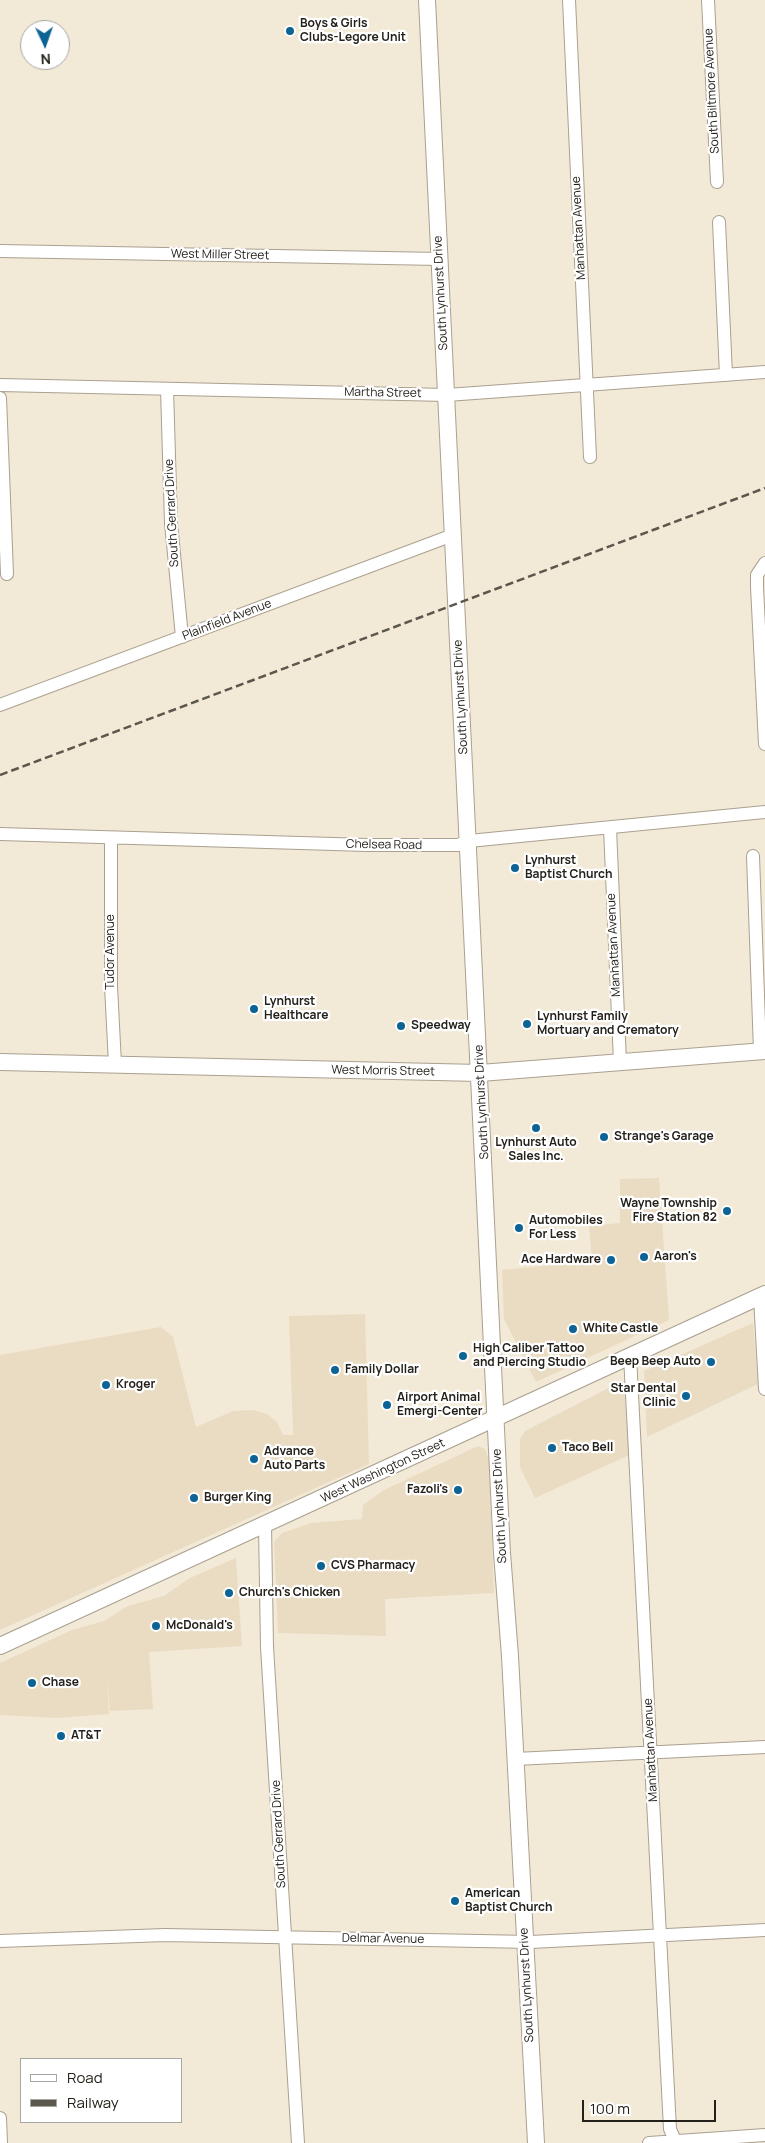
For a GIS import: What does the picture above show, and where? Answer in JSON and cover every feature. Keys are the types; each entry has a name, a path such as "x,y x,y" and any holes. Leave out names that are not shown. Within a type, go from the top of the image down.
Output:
{"main road":[{"name":"South Lynhurst Drive","path":"427,0 496,1418 536,2143"},
{"name":"West Morris Street","path":"0,1062 480,1073 762,1051"},
{"name":"West Washington Street","path":"0,1646 762,1296"}],"street":[{"name":"Manhattan Avenue","path":"569,0 590,457"},
{"name":"South Biltmore Avenue","path":"708,0 717,182"},
{"path":"719,222 726,375"},
{"name":"West Miller Street","path":"0,251 440,259"},
{"name":"Martha Street","path":"0,385 447,395 765,372"},
{"name":"South Gerrard Drive","path":"166,389 171,523 182,637"},
{"path":"0,398 7,574"},
{"name":"Plainfield Avenue","path":"0,705 453,535"},
{"path":"763,565 757,575 757,587 765,744"},
{"name":"Chelsea Road","path":"0,834 111,839 412,846 458,845 469,841 765,812"},
{"name":"Manhattan Avenue","path":"610,828 620,1063"},
{"name":"Tudor Avenue","path":"111,839 111,986 115,1064"},
{"path":"752,856 762,1051"},
{"path":"762,1296 765,1389"},
{"name":"Manhattan Avenue","path":"630,1356 670,2129 675,2142"},
{"name":"South Gerrard Drive","path":"265,1525 268,1647 298,2143"},
{"path":"515,1759 765,1747"},
{"name":"Delmar Avenue","path":"0,1941 165,1936 524,1942 765,1930"},
{"path":"0,2118 1,2143"},
{"path":"649,2143 765,2134"}],"shaded area":[{"path":"659,1178 669,1320 536,1382 504,1319 502,1270 592,1261 589,1226 620,1223 620,1179"},
{"path":"365,1314 369,1464 0,1630 0,1355 161,1327 173,1337 196,1427 233,1411 253,1410 267,1414 277,1422 283,1435 293,1435 289,1316"},
{"path":"753,1323 758,1384 647,1437 644,1371"},
{"path":"622,1381 624,1384 629,1455 535,1498 520,1467 520,1439 525,1431"},
{"path":"478,1446 485,1449 489,1460 494,1593 385,1599 386,1636 278,1633 274,1542 282,1533 311,1523 362,1519 363,1505 384,1490"},
{"path":"236,1558 242,1646 149,1652 153,1709 110,1711 107,1679 109,1714 57,1718 0,1715 0,1663 72,1630 104,1621 128,1606 164,1596 190,1578"}],"railway":[{"path":"0,775 765,488"}],"place":[{"name":"Boys & Girls Clubs-Legore Unit","path":"290,31"},
{"name":"Lynhurst Baptist Church","path":"515,868"},
{"name":"Lynhurst Healthcare","path":"254,1009"},
{"name":"Lynhurst Family Mortuary and Crematory","path":"527,1024"},
{"name":"Speedway","path":"401,1026"},
{"name":"Lynhurst Auto Sales Inc.","path":"536,1128"},
{"name":"Strange's Garage","path":"604,1137"},
{"name":"Wayne Township Fire Station 82","path":"727,1211"},
{"name":"Automobiles For Less","path":"519,1228"},
{"name":"Aaron's","path":"644,1257"},
{"name":"Ace Hardware","path":"611,1260"},
{"name":"White Castle","path":"573,1329"},
{"name":"High Caliber Tattoo and Piercing Studio","path":"463,1356"},
{"name":"Beep Beep Auto","path":"711,1362"},
{"name":"Family Dollar","path":"335,1370"},
{"name":"Kroger","path":"106,1385"},
{"name":"Star Dental Clinic","path":"686,1396"},
{"name":"Airport Animal Emergi-Center","path":"387,1405"},
{"name":"Taco Bell","path":"552,1448"},
{"name":"Advance Auto Parts","path":"254,1459"},
{"name":"Fazoli's","path":"458,1490"},
{"name":"Burger King","path":"194,1498"},
{"name":"CVS Pharmacy","path":"321,1566"},
{"name":"Church's Chicken","path":"229,1593"},
{"name":"McDonald's","path":"156,1626"},
{"name":"Chase","path":"32,1683"},
{"name":"AT&T","path":"61,1736"},
{"name":"American Baptist Church","path":"455,1901"}]}
